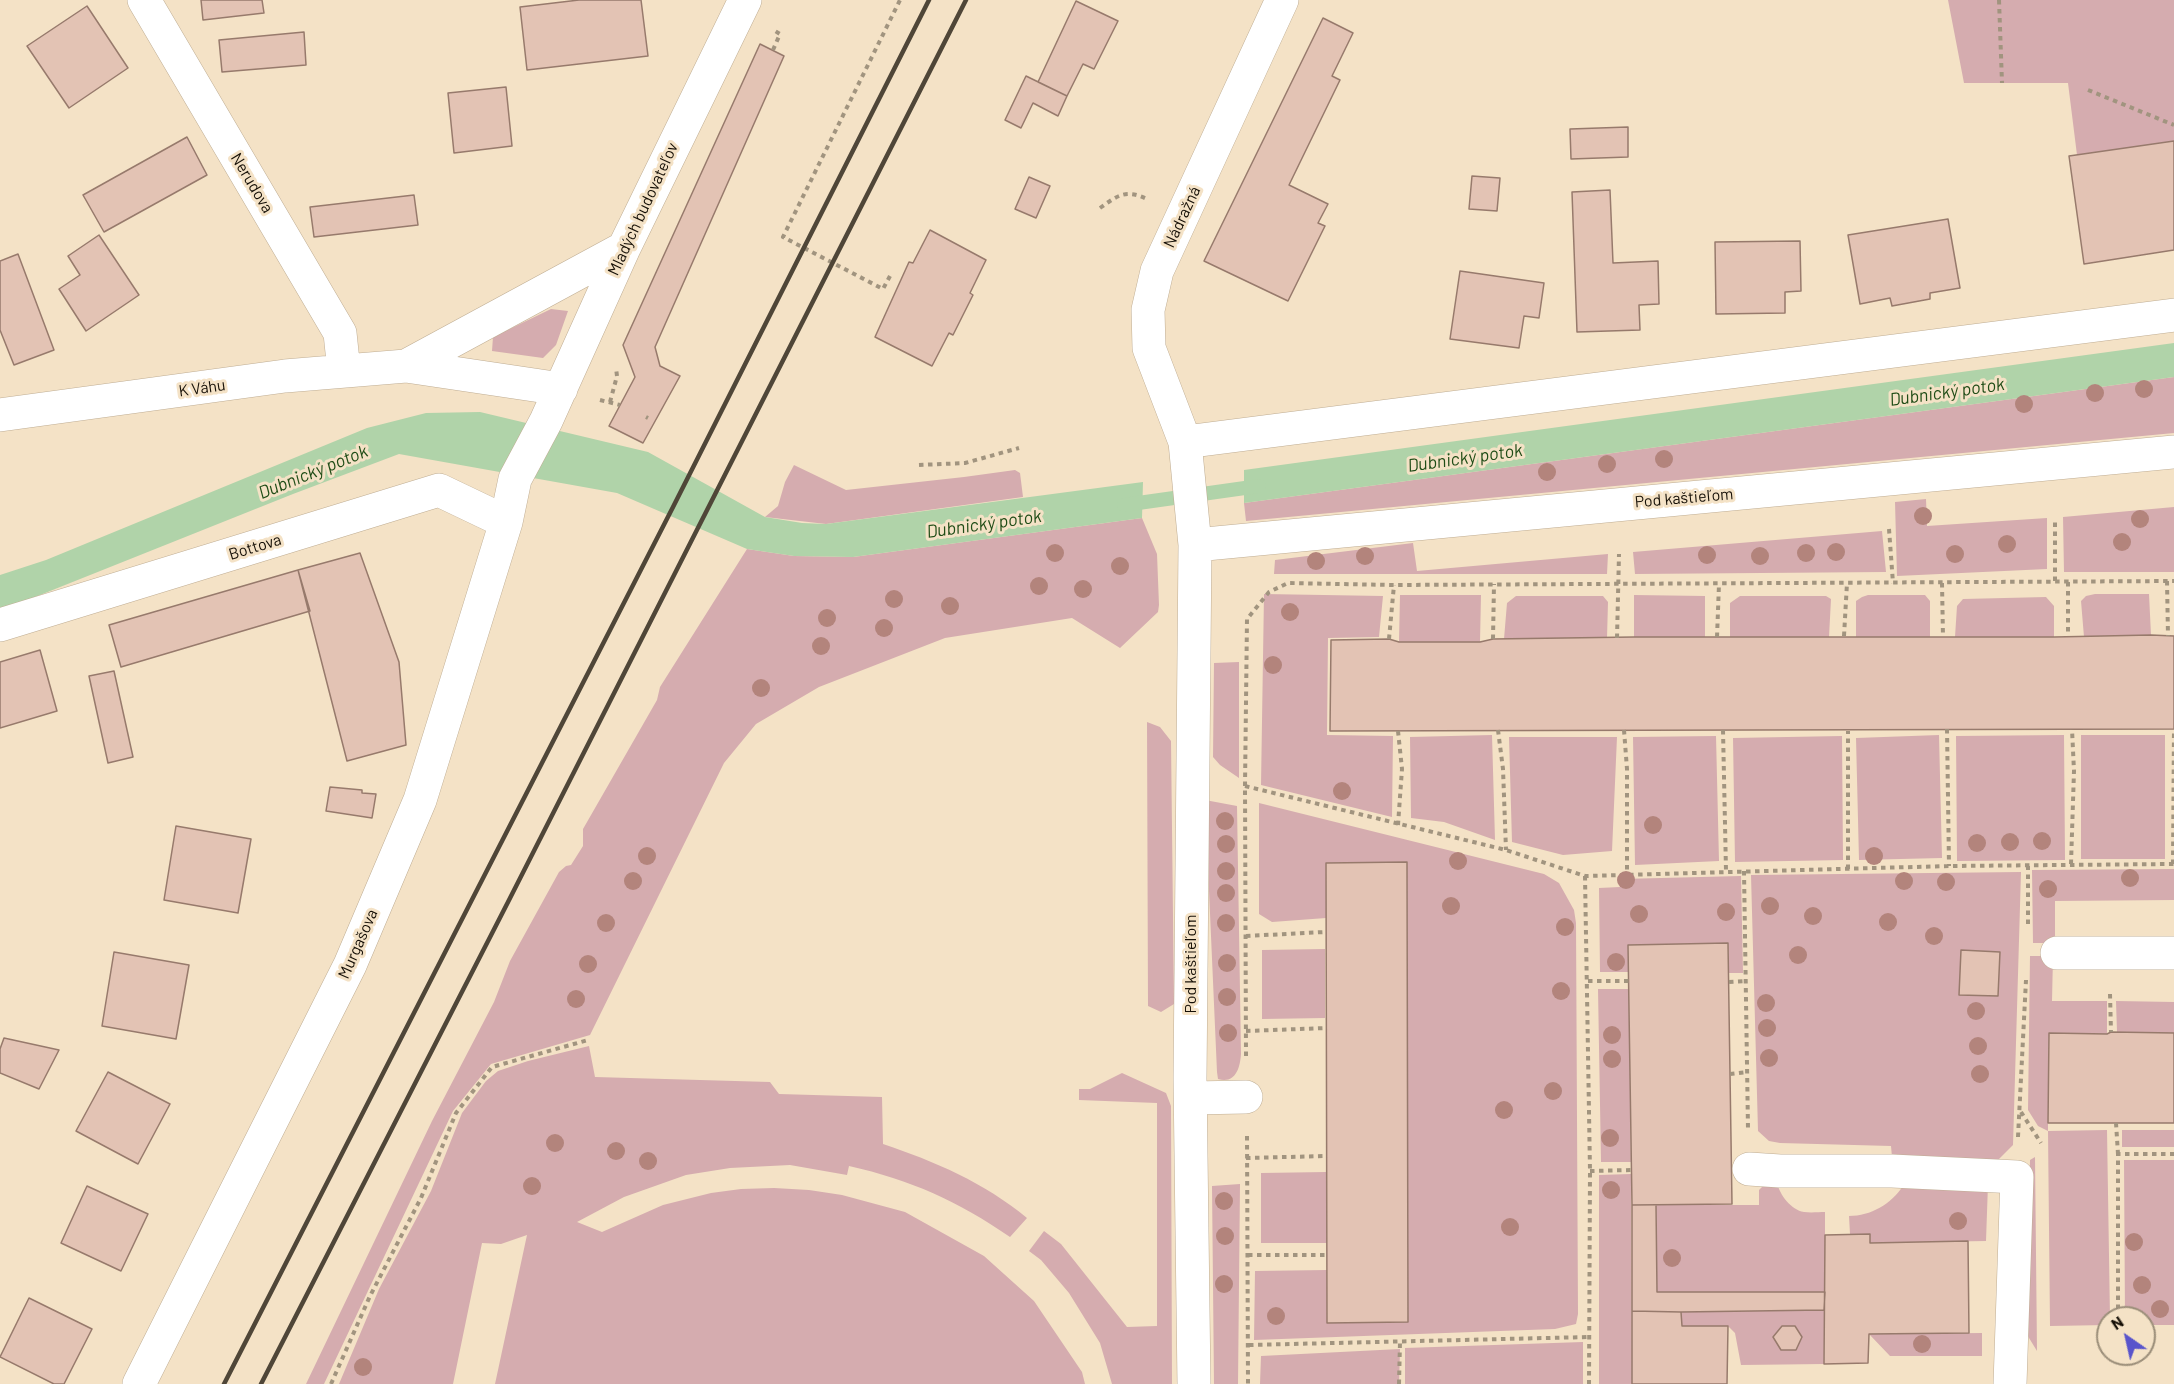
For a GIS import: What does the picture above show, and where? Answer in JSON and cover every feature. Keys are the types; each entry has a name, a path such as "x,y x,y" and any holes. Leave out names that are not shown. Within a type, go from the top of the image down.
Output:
{"street":[{"name":"Nerudova","path":"144,0 340,333 344,371"},
{"name":"Mladých budovateľov","path":"515,479 546,421 624,248 745,0"},
{"name":"Nádražná","path":"1185,442 1149,348 1148,310 1157,271 1282,0"},
{"path":"406,366 624,248"},
{"path":"1185,442 2174,315"},
{"name":"K Váhu","path":"0,415 273,378 406,366"},
{"path":"406,366 561,389"},
{"name":"Pod kaštieľom","path":"1185,442 1195,545 1196,619 1190,1078 1194,1384"},
{"name":"Pod kaštieľom","path":"1195,545 2174,452"},
{"name":"Murgašova","path":"139,1384 350,965 420,800 506,522 515,479"},
{"name":"Bottova","path":"0,625 439,490 506,522"},
{"path":"2057,952 2174,953"},
{"path":"1192,1098 1246,1097"},
{"path":"1749,1169 1892,1171 2017,1177 2019,1382"}],"path":[{"path":"890,276 883,289 783,237 900,0"},
{"path":"1999,0 2002,83"},
{"path":"2088,90 2174,125"},
{"path":"1100,208 1117,195 1135,193 1150,200"},
{"path":"919,465 965,463 1020,448"},
{"path":"2055,518 2055,581"},
{"path":"1889,529 1893,584"},
{"path":"1617,638 1619,554"},
{"path":"2167,581 2168,636"},
{"path":"1248,1384 1245,786 1247,620 1269,592 1288,583 1394,585 1893,584 2174,581"},
{"path":"2068,582 2068,636"},
{"path":"1844,636 1846,583"},
{"path":"1941,583 1942,637"},
{"path":"1493,639 1494,584"},
{"path":"1717,637 1719,584"},
{"path":"1389,639 1394,585"},
{"path":"2167,602 2174,606"},
{"path":"1947,729 1949,866"},
{"path":"2071,864 2074,771 2072,729"},
{"path":"1245,786 1506,850 1585,876 1949,866 2174,864 2174,729"},
{"path":"1498,730 1503,769 1506,850"},
{"path":"1624,730 1627,769 1627,874"},
{"path":"1723,730 1726,871"},
{"path":"1398,731 1402,769 1398,825"},
{"path":"1848,731 1848,869"},
{"path":"2028,865 2028,930"},
{"path":"1744,871 1749,1169"},
{"path":"1585,876 1590,1171 1589,1384"},
{"path":"1246,936 1325,932"},
{"path":"2017,1177 2026,974"},
{"path":"1588,981 1629,981"},
{"path":"1729,982 1746,981"},
{"path":"1246,1031 1327,1028"},
{"path":"331,1384 369,1296 421,1198 456,1113 492,1067 588,1040"},
{"path":"1730,1074 1747,1072"},
{"path":"2116,1123 2118,1306"},
{"path":"2118,1154 2174,1154"},
{"path":"1246,1158 1327,1156"},
{"path":"1590,1171 1632,1170"},
{"path":"1248,1255 1327,1255"},
{"path":"1249,1345 1589,1337"},
{"path":"1399,1384 1400,1342"}],"shaded area":[{"path":"1948,0 2174,0 2174,141 2077,155 2068,83 1964,83"},
{"path":"551,309 568,311 556,345 543,358 492,351 493,337"},
{"path":"2174,377 2174,433 1246,521 1244,503"},
{"path":"794,465 846,490 1015,470 1020,473 1023,497 826,524 765,517 778,506 785,482"},
{"path":"1926,499 1927,526 2047,518 2047,569 1897,576 1895,502"},
{"path":"2174,507 2174,572 2064,572 2063,517"},
{"path":"1142,518 1157,554 1158,612 1120,648 1072,618 945,638 819,687 756,724 724,763 590,1035 491,1064 453,1111 324,1384 306,1384 432,1121 494,1002 510,961 559,872 571,865 583,846 583,829 657,700 660,687 747,549 794,556 853,557"},
{"path":"1882,531 1886,572 1635,574 1633,552"},
{"path":"1413,543 1417,571 1608,554 1607,574 1274,574 1275,560"},
{"path":"1264,594 1383,596 1379,637 1328,638 1327,735 1393,736 1392,817 1261,785"},
{"path":"2149,594 2151,635 2084,637 2081,601 2086,596"},
{"path":"1400,595 1481,595 1480,642 1399,642"},
{"path":"1634,595 1705,596 1705,638 1634,637"},
{"path":"1868,595 1925,595 1930,601 1930,637 1856,637 1856,601"},
{"path":"1516,596 1603,596 1608,602 1607,638 1504,639 1507,603"},
{"path":"1740,596 1826,596 1831,599 1829,637 1730,637 1730,603"},
{"path":"2046,597 2054,606 2054,637 1955,637 1957,606 1963,599"},
{"path":"1239,662 1239,778 1220,765 1213,757 1214,663"},
{"path":"1147,722 1160,727 1171,741 1174,1004 1161,1012 1148,1006"},
{"path":"1492,735 1495,840 1444,822 1411,818 1410,737"},
{"path":"1939,735 1942,858 1859,860 1856,738"},
{"path":"2064,735 2065,860 1957,861 1956,736"},
{"path":"2081,735 2165,735 2165,859 2081,859"},
{"path":"1716,736 1719,861 1635,865 1633,737"},
{"path":"1842,736 1843,860 1735,862 1733,738"},
{"path":"1509,737 1617,737 1612,851 1563,855 1512,842"},
{"path":"1205,800 1237,806 1241,1054 1236,1074 1224,1080 1218,1079 1217,1072"},
{"path":"1259,803 1544,874 1559,883 1574,910 1576,923 1578,1314 1576,1324 1555,1329 1254,1340 1255,1271 1327,1270 1327,1323 1408,1322 1407,862 1326,863 1326,918 1272,922 1259,914"},
{"path":"2174,869 2174,900 2055,901 2055,943 2033,943 2032,870"},
{"path":"2021,872 2013,1145 1994,1164 1892,1157 1891,1146 1780,1143 1769,1141 1758,1131 1751,875"},
{"path":"1741,876 1743,973 1729,973 1728,943 1628,945 1629,972 1600,972 1599,888 1620,887 1621,879"},
{"path":"1325,949 1325,1018 1262,1019 1262,950"},
{"path":"2030,956 2053,956 2052,1001 2107,1001 2107,1034 2049,1033 2048,1131 2038,1126 2028,1110"},
{"path":"1598,989 1629,989 1631,1162 1601,1162"},
{"path":"2116,1001 2174,1002 2174,1033 2117,1032"},
{"path":"589,1046 595,1077 770,1082 779,1094 882,1097 883,1144 958,1174 994,1194 1027,1218 1010,1237 953,1202 893,1178 849,1166 847,1175 790,1165 730,1168 686,1175 624,1197 577,1222 602,1232 663,1205 711,1193 741,1189 809,1190 842,1195 905,1212 984,1256 1034,1301 1082,1372 1085,1384 495,1384 527,1235 501,1244 482,1243 453,1384 339,1384 379,1289 431,1191 462,1113 486,1081 498,1071"},
{"path":"1122,1073 1166,1093 1171,1106 1172,1384 1112,1384 1100,1343 1069,1293 1041,1260 1029,1251 1044,1231 1061,1244 1127,1327 1157,1326 1157,1103 1079,1100 1079,1089 1090,1089"},
{"path":"2107,1130 2110,1306 2096,1306 2096,1325 2050,1326 2048,1131"},
{"path":"2122,1130 2174,1130 2174,1147 2122,1147"},
{"path":"2035,1157 2037,1351 2026,1333 2030,1160"},
{"path":"2124,1160 2174,1160 2174,1325 2156,1325 2156,1306 2125,1306"},
{"path":"1326,1172 1327,1243 1261,1243 1261,1173"},
{"path":"1631,1174 1632,1384 1599,1384 1599,1175"},
{"path":"1767,1182 1777,1183 1787,1201 1799,1211 1825,1212 1825,1292 1657,1292 1656,1205 1759,1205 1759,1190"},
{"path":"1240,1184 1238,1384 1214,1384 1212,1186"},
{"path":"1988,1184 1986,1241 1870,1243 1870,1234 1850,1234 1849,1216 1865,1214 1880,1208 1903,1186"},
{"path":"1824,1310 1824,1364 1741,1365 1735,1333 1728,1326 1682,1326 1681,1312"},
{"path":"1982,1333 1982,1356 1890,1356 1869,1334"},
{"path":"1583,1342 1583,1384 1405,1384 1405,1348"},
{"path":"1400,1349 1399,1384 1260,1384 1261,1356"}],"water":[{"path":"2174,343 2174,377 1244,503 1244,470"},
{"path":"480,412 648,452 765,517 802,523 826,524 1143,482 1142,518 853,557 794,556 747,549 617,493 399,454 0,611 0,575 46,560 367,428 426,413"}],"building":[{"path":"201,0 262,0 264,13 203,20"},
{"path":"579,0 641,0 648,56 527,70 520,7"},
{"path":"1076,1 1118,21 1094,69 1083,64 1067,96 1038,82"},
{"path":"87,6 128,68 69,108 27,46"},
{"path":"1323,18 1353,33 1332,76 1340,80 1289,185 1328,204 1318,223 1325,226 1288,301 1204,261"},
{"path":"304,32 306,65 222,72 219,40"},
{"path":"760,44 784,56 655,347 660,366 680,376 643,443 609,426 635,377 623,345"},
{"path":"1026,76 1067,96 1058,116 1033,103 1021,128 1005,120"},
{"path":"506,87 512,146 454,153 448,93"},
{"path":"1628,127 1628,157 1571,159 1570,129"},
{"path":"187,137 207,175 104,232 83,195"},
{"path":"2174,141 2174,250 2084,264 2069,156"},
{"path":"1472,176 1500,178 1497,211 1469,209"},
{"path":"1029,177 1050,186 1036,218 1015,209"},
{"path":"1610,190 1613,263 1658,261 1659,304 1639,305 1640,330 1577,332 1572,192"},
{"path":"414,195 418,225 314,237 310,207"},
{"path":"1948,219 1960,288 1930,293 1930,299 1892,306 1890,298 1860,304 1848,235"},
{"path":"930,230 986,260 970,293 973,295 953,335 949,333 932,366 875,337 909,262 913,263"},
{"path":"99,235 139,295 86,331 59,289 80,275 68,256"},
{"path":"1800,241 1801,291 1785,292 1785,313 1716,314 1715,242"},
{"path":"18,254 54,350 14,365 0,330 0,261"},
{"path":"1460,271 1544,283 1539,318 1524,316 1519,348 1450,339"},
{"path":"360,553 399,662 406,745 347,761 298,570"},
{"path":"298,570 310,611 121,667 109,625"},
{"path":"2174,636 2174,729 1330,731 1331,640 1480,642 1493,639 1634,637"},
{"path":"40,650 57,711 0,728 0,662"},
{"path":"114,671 133,757 108,763 89,676"},
{"path":"330,787 362,790 362,793 376,794 372,818 326,811"},
{"path":"176,826 251,839 238,913 164,900"},
{"path":"1407,862 1408,1322 1327,1323 1326,863"},
{"path":"1728,943 1732,1204 1632,1205 1628,945"},
{"path":"1961,950 2000,952 1998,996 1959,995"},
{"path":"114,952 189,965 176,1039 102,1026"},
{"path":"2111,1032 2174,1033 2174,1123 2048,1123 2049,1033 2107,1034"},
{"path":"4,1038 59,1050 39,1089 0,1073 0,1049"},
{"path":"108,1072 170,1104 138,1164 76,1131"},
{"path":"87,1186 148,1214 121,1271 61,1243"},
{"path":"1632,1205 1656,1205 1657,1292 1825,1292 1824,1310 1632,1311"},
{"path":"1870,1234 1870,1243 1968,1241 1969,1333 1869,1334 1868,1363 1824,1364 1825,1235"},
{"path":"29,1298 92,1329 64,1384 54,1384 0,1357"},
{"path":"1632,1311 1681,1312 1682,1326 1728,1326 1727,1384 1632,1384"},
{"path":"1782,1326 1795,1326 1802,1337 1796,1350 1781,1350 1773,1337"}],"waterway":[{"name":"Dubnický potok","path":"1124,505 1259,486"}],"railway":[{"path":"224,1384 672,509 929,0"},
{"path":"261,1384 966,0"}]}
